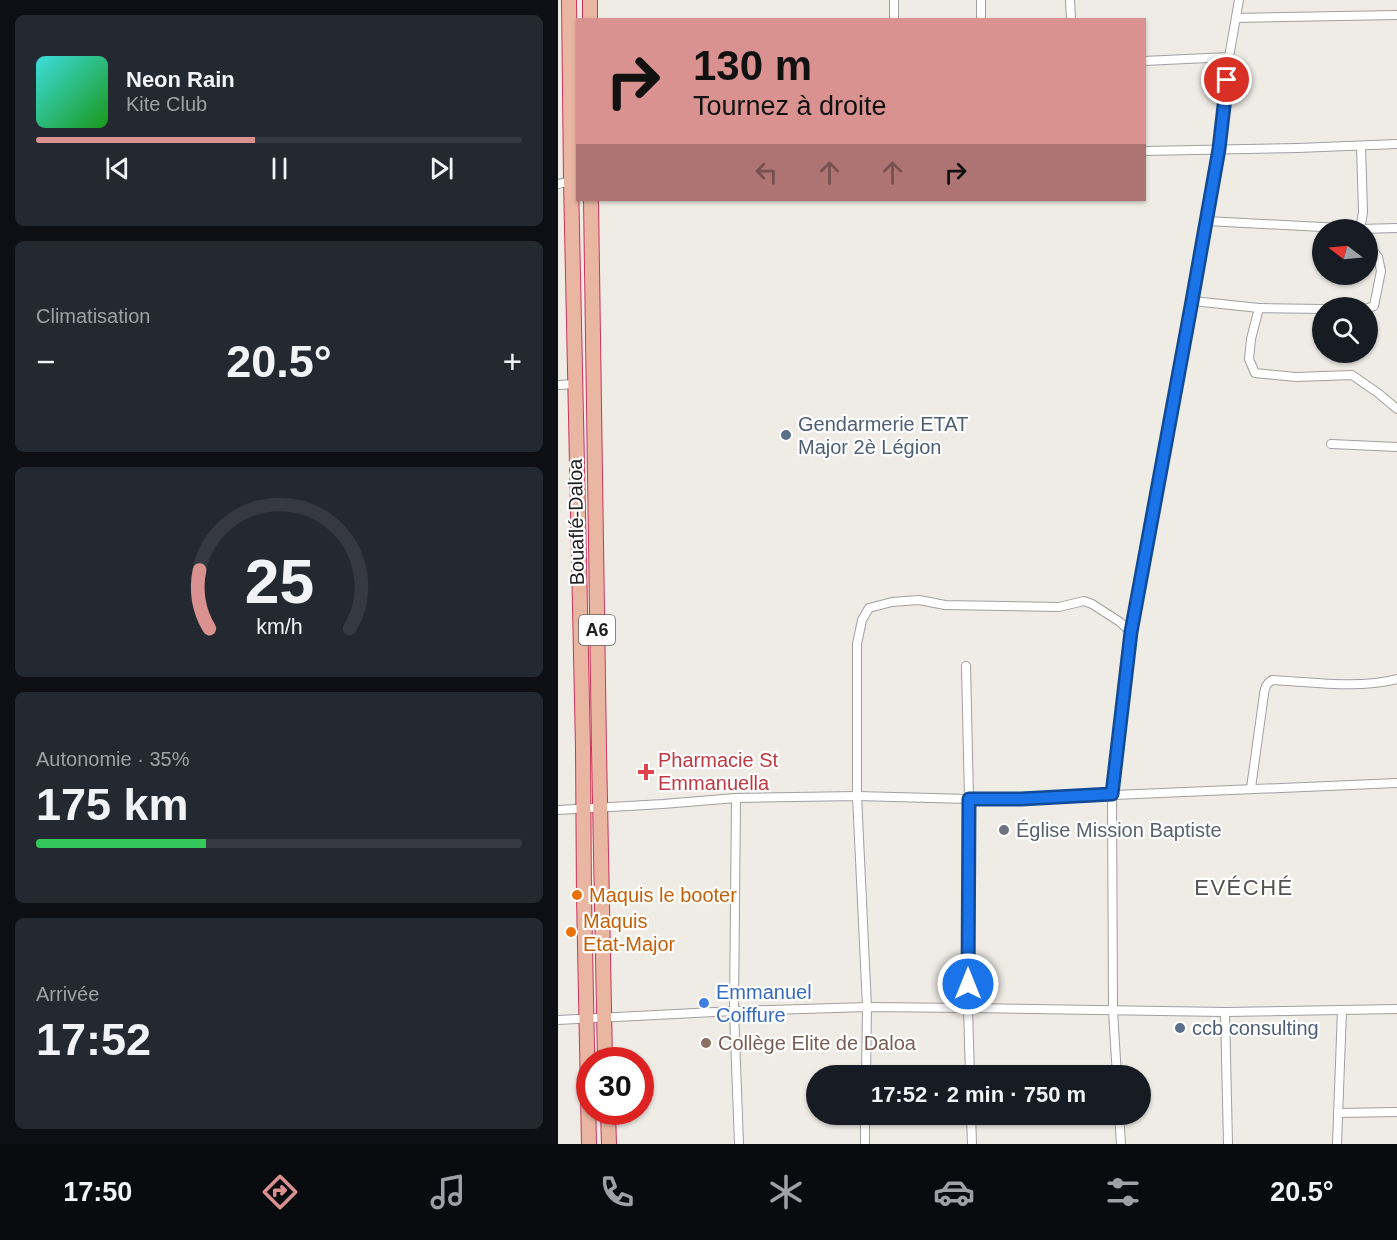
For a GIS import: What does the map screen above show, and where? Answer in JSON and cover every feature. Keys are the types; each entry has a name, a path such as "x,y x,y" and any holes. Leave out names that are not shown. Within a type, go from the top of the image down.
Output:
{"highway":[{"name":"Bouaflé-Daloa","path":"569,0 569,176 576,384 589,1144"},
{"path":"590,0 591,18"},
{"name":"Bouaflé-Daloa","path":"591,201 605,1047"},
{"path":"608,1125 609,1144"}],"street":[{"path":"894,0 894,18"},
{"path":"981,0 981,18"},
{"path":"1070,0 1071,18"},
{"path":"1116,1065 1113,1011 1112,794 1131,632 1207,221 1239,0"},
{"path":"1236,18 1397,15"},
{"path":"1146,61 1229,57"},
{"path":"1146,151 1397,144"},
{"path":"1361,146 1362,219"},
{"path":"1207,221 1312,226"},
{"path":"1378,229 1397,228"},
{"path":"1376,297 1381,271 1378,257"},
{"path":"1192,301 1259,308 1312,309"},
{"path":"1259,308 1251,339 1249,359 1255,374 1352,375 1397,409"},
{"path":"558,385 576,384"},
{"path":"1331,444 1397,447"},
{"path":"866,1065 867,1007 857,795 857,644 862,620 869,608 892,602 919,600 945,605 1059,607 1084,602 1092,604 1131,632"},
{"path":"966,666 970,1065"},
{"path":"1251,788 1264,694 1268,682 1272,680 1365,684 1397,679"},
{"path":"558,810 736,798 857,795 1021,799 1397,783"},
{"path":"736,798 734,1011 740,1144"},
{"path":"558,1020 867,1007 1225,1012 1397,1009"},
{"path":"1337,1144 1342,1010"},
{"path":"1225,1012 1228,1144"},
{"path":"1338,1113 1397,1112"},
{"path":"865,1125 865,1144"},
{"path":"971,1125 972,1144"},
{"path":"1120,1125 1121,1144"}],"place":[{"name":"Gendarmerie ETAT Major 2è Légion","path":"786,435"},
{"name":"Pharmacie St Emmanuella","path":"646,772"},
{"name":"Église Mission Baptiste","path":"1004,830"},
{"name":"Maquis le booter","path":"577,895"},
{"name":"Maquis Etat-Major","path":"571,932"},
{"name":"Emmanuel Coiffure","path":"704,1003"},
{"name":"ccb consulting","path":"1180,1028"},
{"name":"Collège Elite de Daloa","path":"706,1043"}],"district":[{"name":"EVÉCHÉ","path":"1244,887"}],"route":[{"path":"968,984 969,799 1021,799 1112,794 1131,632 1219,149 1227,80"}]}
